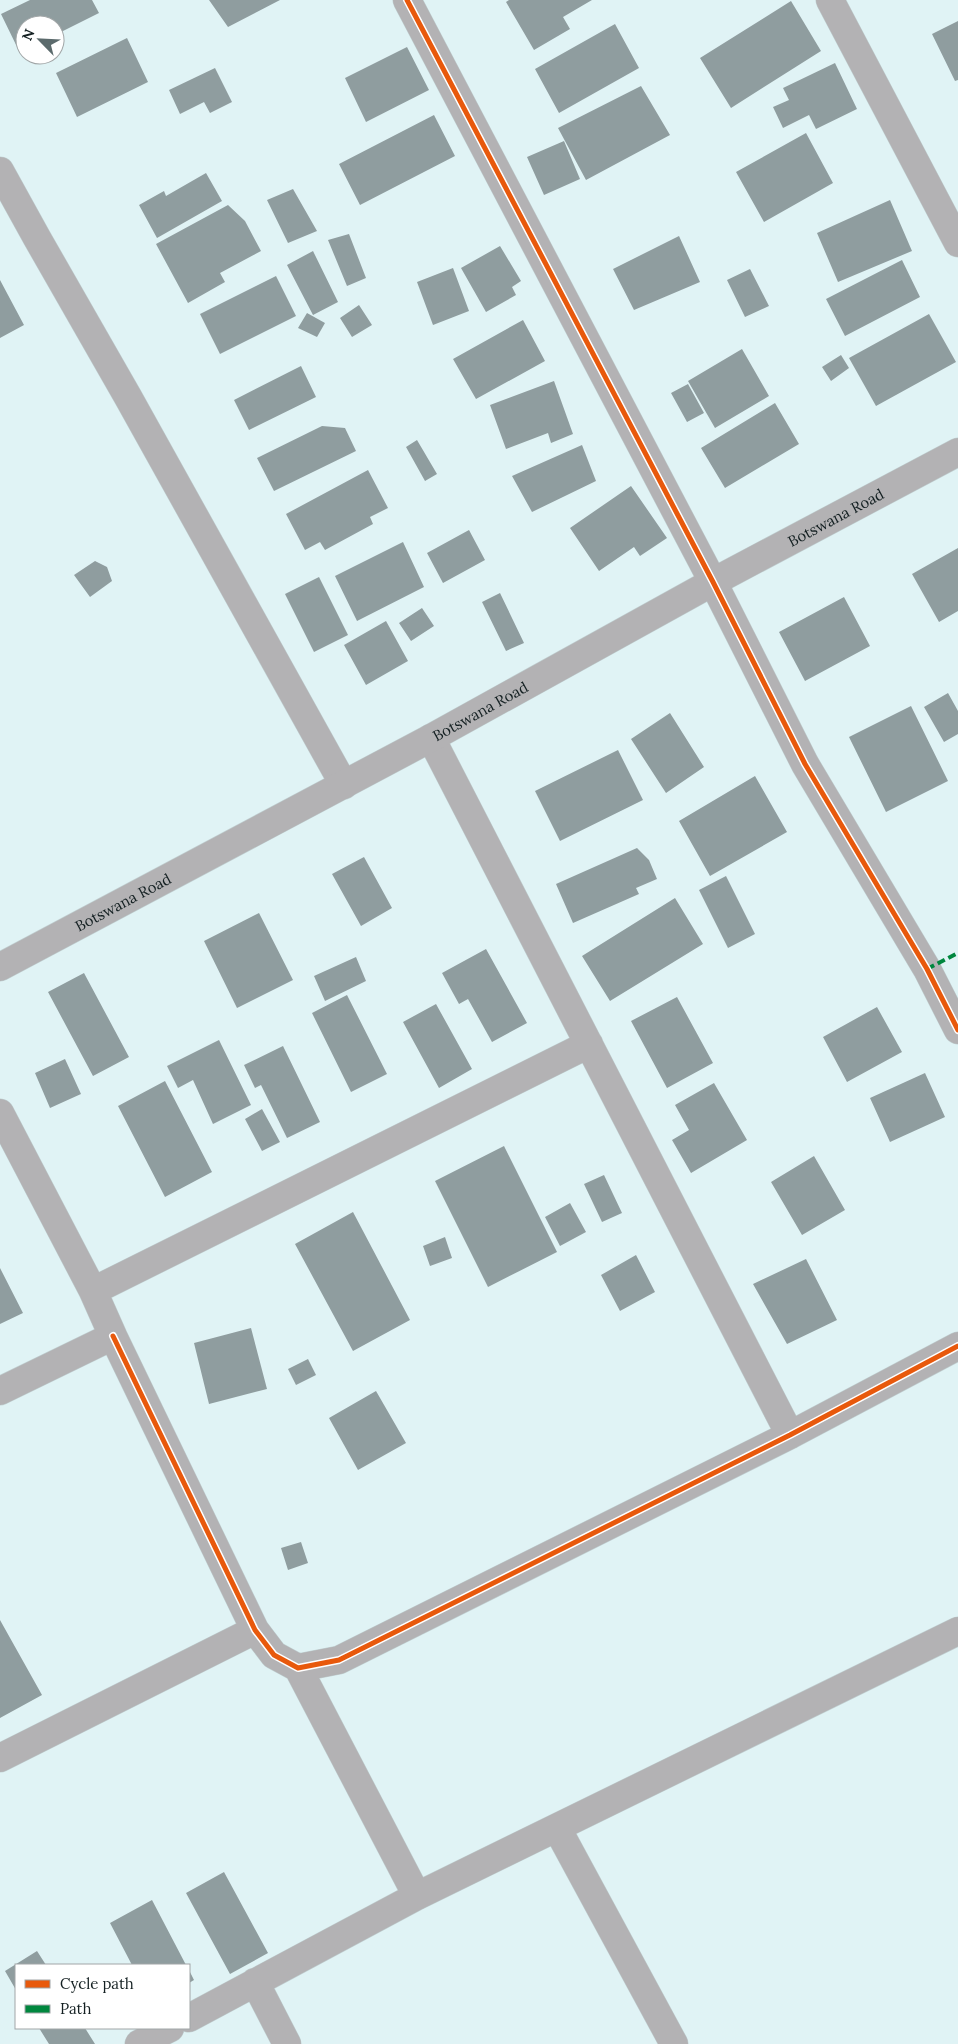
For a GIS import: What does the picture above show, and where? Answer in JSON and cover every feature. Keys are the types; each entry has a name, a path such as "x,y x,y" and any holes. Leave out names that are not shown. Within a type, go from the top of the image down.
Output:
{"street":[{"path":"407,0 713,582 806,764 927,968 958,1030"},
{"path":"830,0 958,243"},
{"path":"0,171 344,785"},
{"name":"Botswana Road","path":"0,967 344,785 713,582 958,452"},
{"path":"431,738 790,1435"},
{"path":"93,1291 589,1044"},
{"path":"0,1113 93,1291 255,1630 274,1655 298,1668 417,1896"},
{"path":"0,1392 113,1336"},
{"path":"298,1668 339,1660 790,1435 958,1346"},
{"path":"0,1758 255,1630"},
{"path":"190,2017 417,1896 958,1631"},
{"path":"557,1828 674,2044"},
{"path":"255,1982 286,2044"},
{"path":"139,2044 168,2029"}],"building":[{"path":"30,0 92,0 99,13 65,30 65,15 15,15 15,43 1,14"},
{"path":"209,0 280,0 228,27"},
{"path":"509,0 592,0 563,17 570,29 534,50 506,2"},
{"path":"791,1 821,51 731,108 700,58"},
{"path":"958,21 958,80 955,81 932,34"},
{"path":"615,24 639,68 559,113 535,69"},
{"path":"127,38 148,82 77,117 56,73"},
{"path":"407,47 429,90 366,122 345,78"},
{"path":"835,63 857,109 816,129 809,115 783,128 773,107 789,100 783,88"},
{"path":"215,68 232,102 210,113 204,102 180,114 169,90"},
{"path":"641,86 670,135 586,180 558,128"},
{"path":"434,115 455,156 360,205 339,164"},
{"path":"806,133 833,183 764,222 736,172"},
{"path":"564,141 580,179 544,195 527,157"},
{"path":"206,173 222,201 157,238 139,205 164,191 166,196"},
{"path":"293,189 317,231 288,243 267,200"},
{"path":"890,200 912,251 838,282 817,233"},
{"path":"228,205 245,221 261,251 220,273 225,282 188,303 156,244"},
{"path":"349,234 366,278 347,286 328,240"},
{"path":"679,236 700,282 634,310 613,269"},
{"path":"500,246 521,281 512,287 516,295 486,312 461,268"},
{"path":"313,251 338,302 313,315 287,265"},
{"path":"902,260 920,297 845,336 826,299"},
{"path":"453,268 469,311 433,325 417,282"},
{"path":"750,269 769,306 745,317 727,280"},
{"path":"276,276 296,316 220,354 200,314"},
{"path":"0,280 24,325 0,338"},
{"path":"359,305 372,325 352,337 340,318"},
{"path":"307,313 325,323 317,337 298,328"},
{"path":"929,314 956,362 876,406 849,358"},
{"path":"523,320 545,361 476,399 453,359"},
{"path":"742,349 769,396 715,428 688,381"},
{"path":"841,355 849,368 831,381 822,367"},
{"path":"301,366 316,397 249,430 234,400"},
{"path":"554,381 573,434 551,443 548,433 506,449 490,405"},
{"path":"688,384 704,413 687,422 671,393"},
{"path":"775,403 799,444 725,488 701,448"},
{"path":"322,426 345,428 356,451 274,491 257,458"},
{"path":"417,440 437,474 425,481 406,447"},
{"path":"582,445 596,481 532,512 512,476"},
{"path":"368,470 388,508 370,517 373,524 325,550 320,542 305,550 286,514"},
{"path":"631,486 667,538 640,556 634,547 599,571 570,528"},
{"path":"469,530 485,560 443,583 427,553"},
{"path":"403,542 424,587 357,621 335,576"},
{"path":"958,548 958,611 939,622 912,574"},
{"path":"95,561 107,567 112,581 90,597 74,575"},
{"path":"319,577 348,635 314,652 285,594"},
{"path":"500,593 524,643 506,651 482,602"},
{"path":"844,597 870,646 805,681 779,632"},
{"path":"422,608 434,626 411,641 399,623"},
{"path":"386,621 408,661 366,685 344,645"},
{"path":"948,693 958,711 958,734 944,742 924,707"},
{"path":"911,706 948,781 886,812 849,737"},
{"path":"670,713 704,767 666,793 631,739"},
{"path":"618,750 643,800 560,841 535,791"},
{"path":"755,776 787,832 710,876 679,821"},
{"path":"637,848 649,860 657,879 636,888 639,894 573,923 556,884"},
{"path":"364,857 392,908 361,926 332,874"},
{"path":"726,876 755,934 728,948 699,890"},
{"path":"675,898 703,944 610,1001 582,956"},
{"path":"259,913 293,980 237,1008 204,941"},
{"path":"486,949 527,1023 492,1042 468,999 459,1004 442,973"},
{"path":"356,957 366,981 325,1001 314,976"},
{"path":"84,973 129,1057 93,1076 48,992"},
{"path":"347,995 387,1074 351,1092 312,1013"},
{"path":"677,997 713,1063 667,1088 631,1021"},
{"path":"436,1004 472,1069 439,1088 403,1022"},
{"path":"877,1007 902,1052 847,1082 823,1037"},
{"path":"219,1040 251,1105 213,1124 193,1080 178,1088 167,1066"},
{"path":"283,1046 320,1122 287,1138 261,1085 255,1088 244,1065"},
{"path":"65,1059 81,1094 50,1108 35,1073"},
{"path":"925,1073 945,1117 890,1142 870,1098"},
{"path":"165,1081 212,1172 165,1197 118,1106"},
{"path":"714,1083 747,1140 691,1173 672,1140 689,1130 675,1105"},
{"path":"262,1109 280,1142 262,1151 245,1119"},
{"path":"504,1146 557,1252 488,1287 435,1181"},
{"path":"814,1156 845,1210 802,1235 771,1182"},
{"path":"604,1175 622,1213 602,1222 584,1184"},
{"path":"570,1203 586,1232 560,1246 545,1217"},
{"path":"353,1212 410,1320 353,1351 295,1244"},
{"path":"445,1237 452,1258 430,1266 423,1246"},
{"path":"636,1255 655,1292 620,1311 601,1275"},
{"path":"806,1259 837,1320 787,1344 753,1284"},
{"path":"0,1268 23,1313 0,1324"},
{"path":"251,1328 267,1389 209,1404 194,1343"},
{"path":"308,1359 316,1375 296,1385 288,1369"},
{"path":"376,1391 406,1443 358,1470 329,1418"},
{"path":"301,1542 308,1563 288,1570 281,1548"},
{"path":"0,1620 42,1695 0,1718"},
{"path":"224,1872 268,1953 230,1974 186,1893"},
{"path":"152,1900 185,1964 131,1964 110,1923"},
{"path":"37,1951 45,1964 16,1964"},
{"path":"15,1965 15,1988 5,1971"},
{"path":"190,1972 194,1980 190,1982"},
{"path":"40,2029 86,2029 95,2044 49,2044"}],"marked path":[{"path":"927,969 958,953"}],"cycle path":[{"path":"407,0 713,582 805,764 927,969 958,1030"},
{"path":"113,1336 255,1630 274,1655 298,1668 339,1660 790,1435 958,1346"}]}
